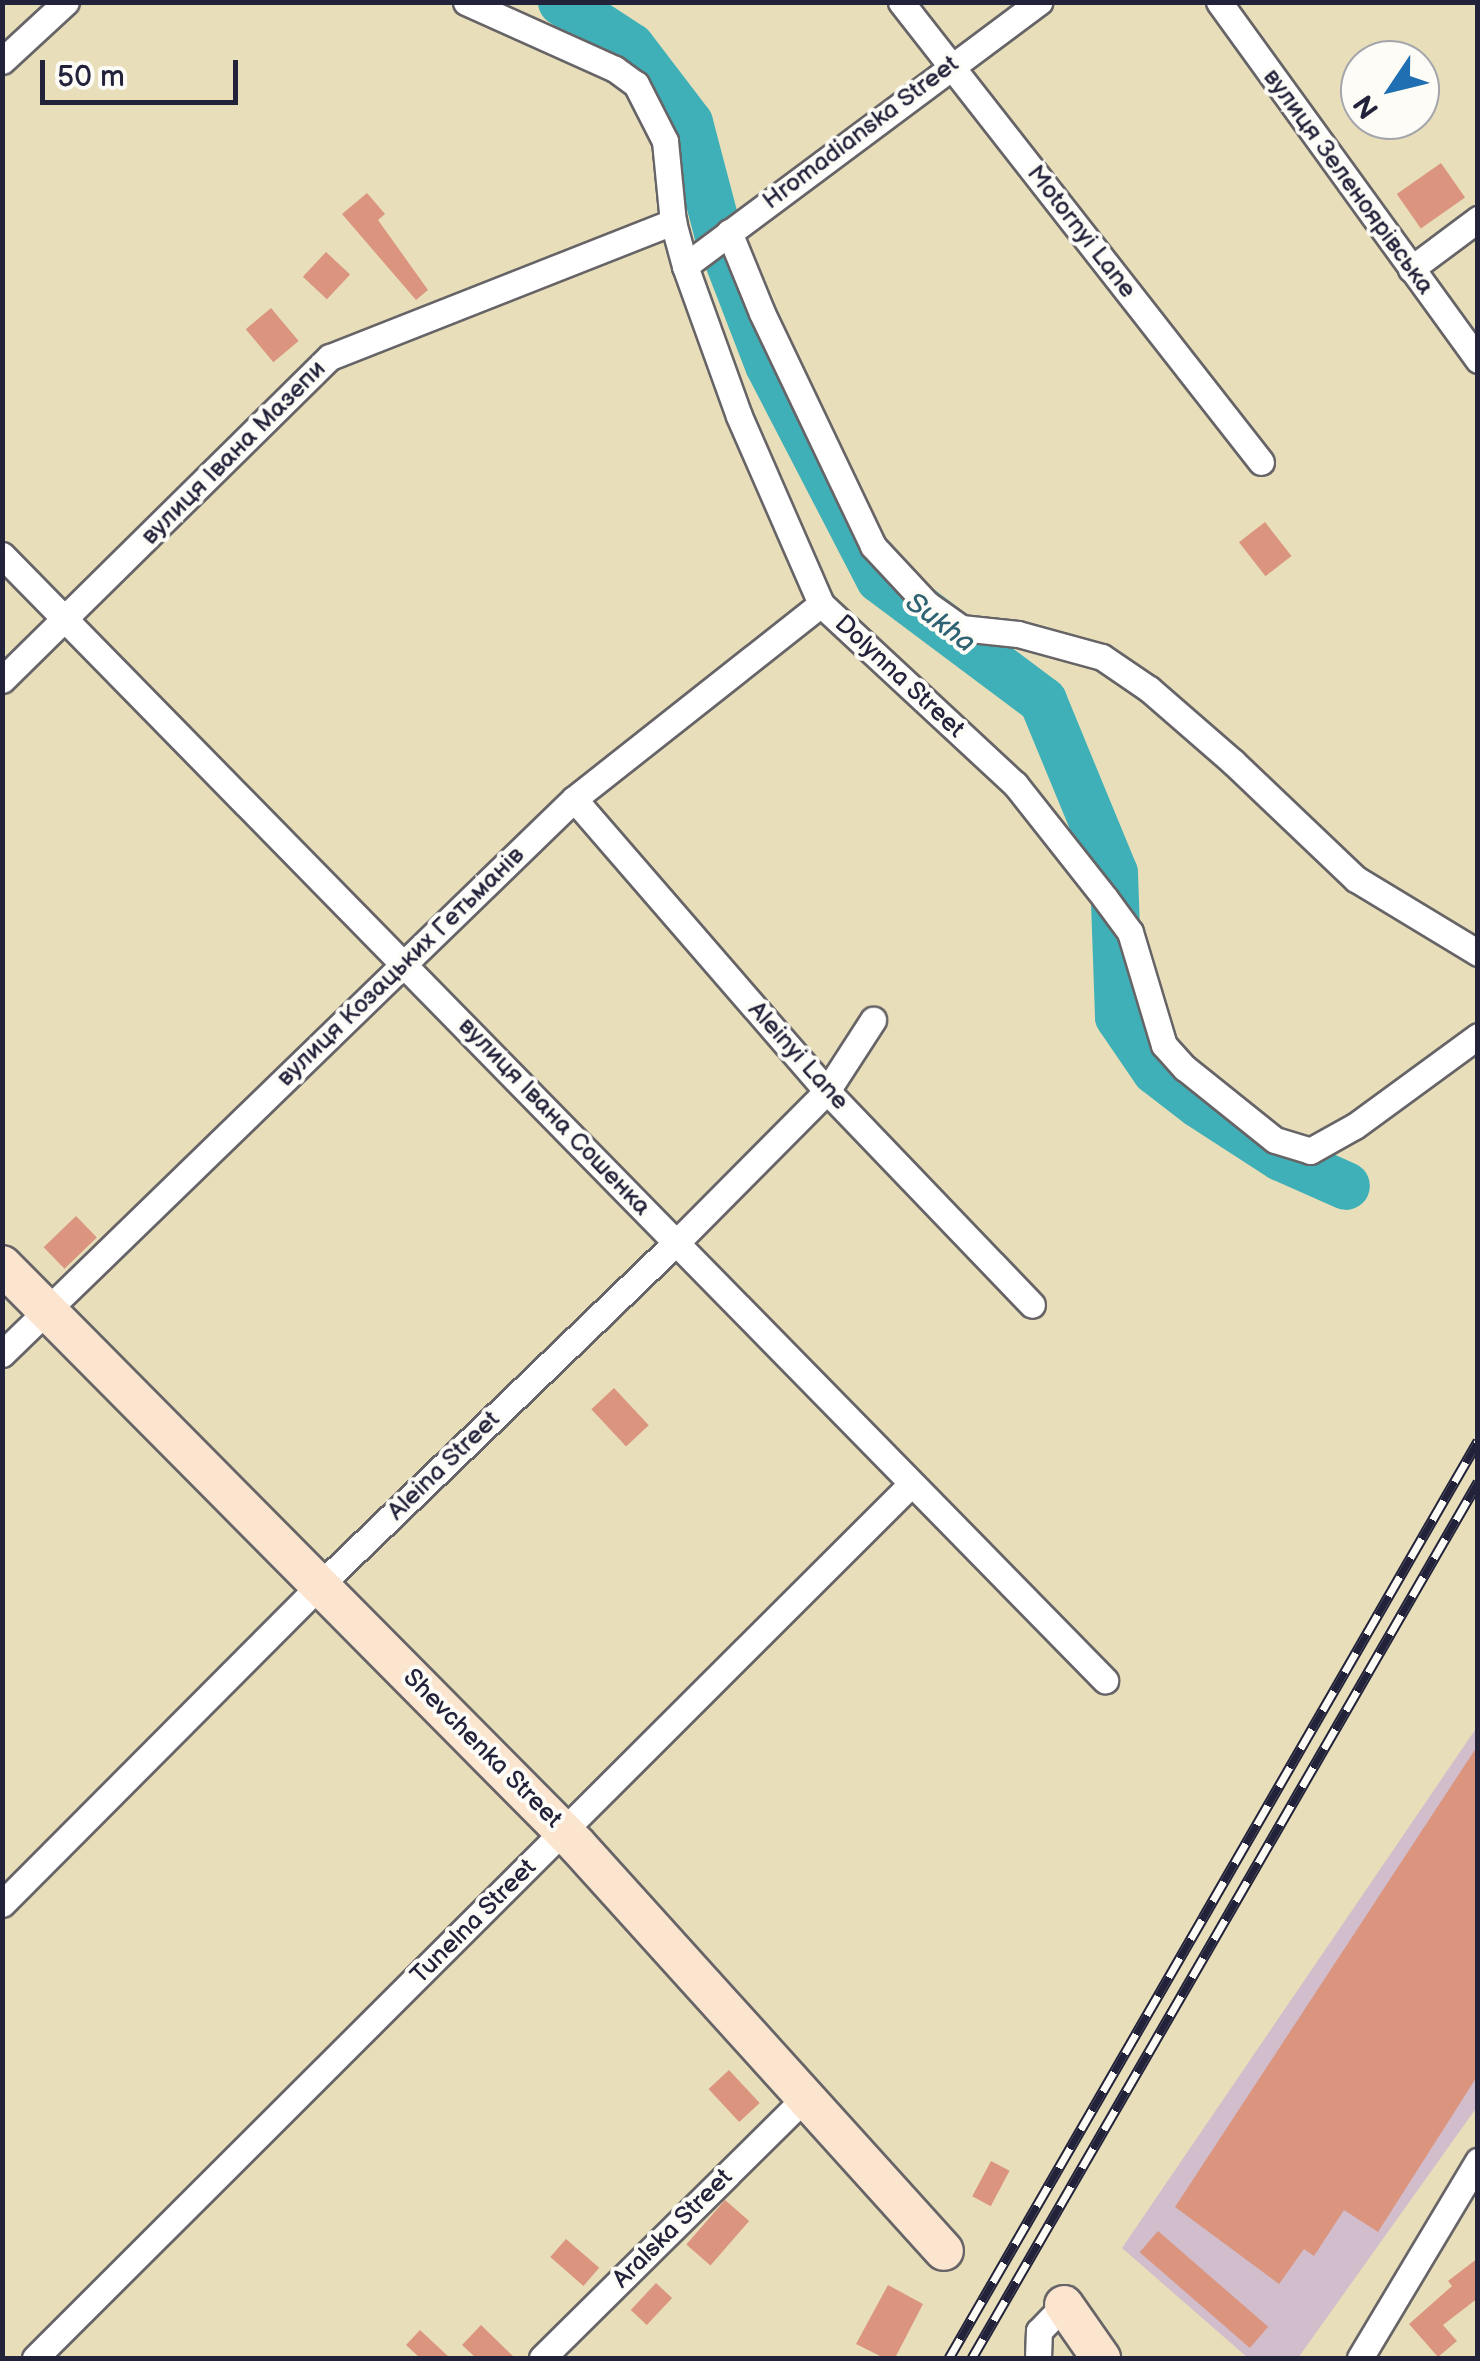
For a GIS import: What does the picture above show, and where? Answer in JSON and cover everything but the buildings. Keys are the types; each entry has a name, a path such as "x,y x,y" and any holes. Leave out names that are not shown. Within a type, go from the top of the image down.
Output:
{"street":[{"path":"2,61 66,2"},
{"name":"Dolynna Street","path":"466,2 614,69 636,84 665,141 674,222 738,416 821,604 1015,784 1130,932 1164,1045 1185,1068 1275,1140 1310,1151 1355,1126 1478,1036"},
{"name":"Motornyi Lane","path":"901,2 1261,462"},
{"name":"Hromadianska Street","path":"691,264 1039,2"},
{"name":"вулиця Зеленоярівська","path":"1219,2 1478,360"},
{"path":"1411,268 1478,219"},
{"name":"вулиця Івана Мазепи","path":"2,680 330,357 674,222"},
{"path":"729,232 762,312 873,546 927,604 961,628 1018,634 1102,657 1149,689 1233,762 1356,879 1478,953"},
{"name":"вулиця Івана Сошенка","path":"2,555 406,962 1105,1680"},
{"name":"вулиця Козацьких Гетьманів","path":"2,1354 574,799 821,604"},
{"name":"Aleinyi Lane","path":"574,799 827,1091 1032,1305"},
{"name":"Aleina Street","path":"2,1904 320,1584 676,1243 827,1091 873,1020"},
{"name":"Shevchenka Street","path":"2,1265 564,1833 944,2251"},
{"name":"Tunelna Street","path":"35,2358 912,1484"},
{"name":"Aralska Street","path":"542,2358 804,2099"},
{"path":"1360,2358 1478,2161"},
{"path":"1038,2358 1038,2330 1064,2305 1102,2358"}],"shaded area":[{"path":"1477,1727 1477,2107 1298,2358 1248,2358 1122,2248"}],"waterway":[{"name":"Sukha","path":"562,2 631,47 689,123 718,233 769,365 880,579 1043,701 1114,873 1119,1017 1156,1071 1199,1104 1281,1157 1346,1186"}],"railway":[{"path":"949,2358 1478,1441"},
{"path":"972,2358 1478,1482"}]}
